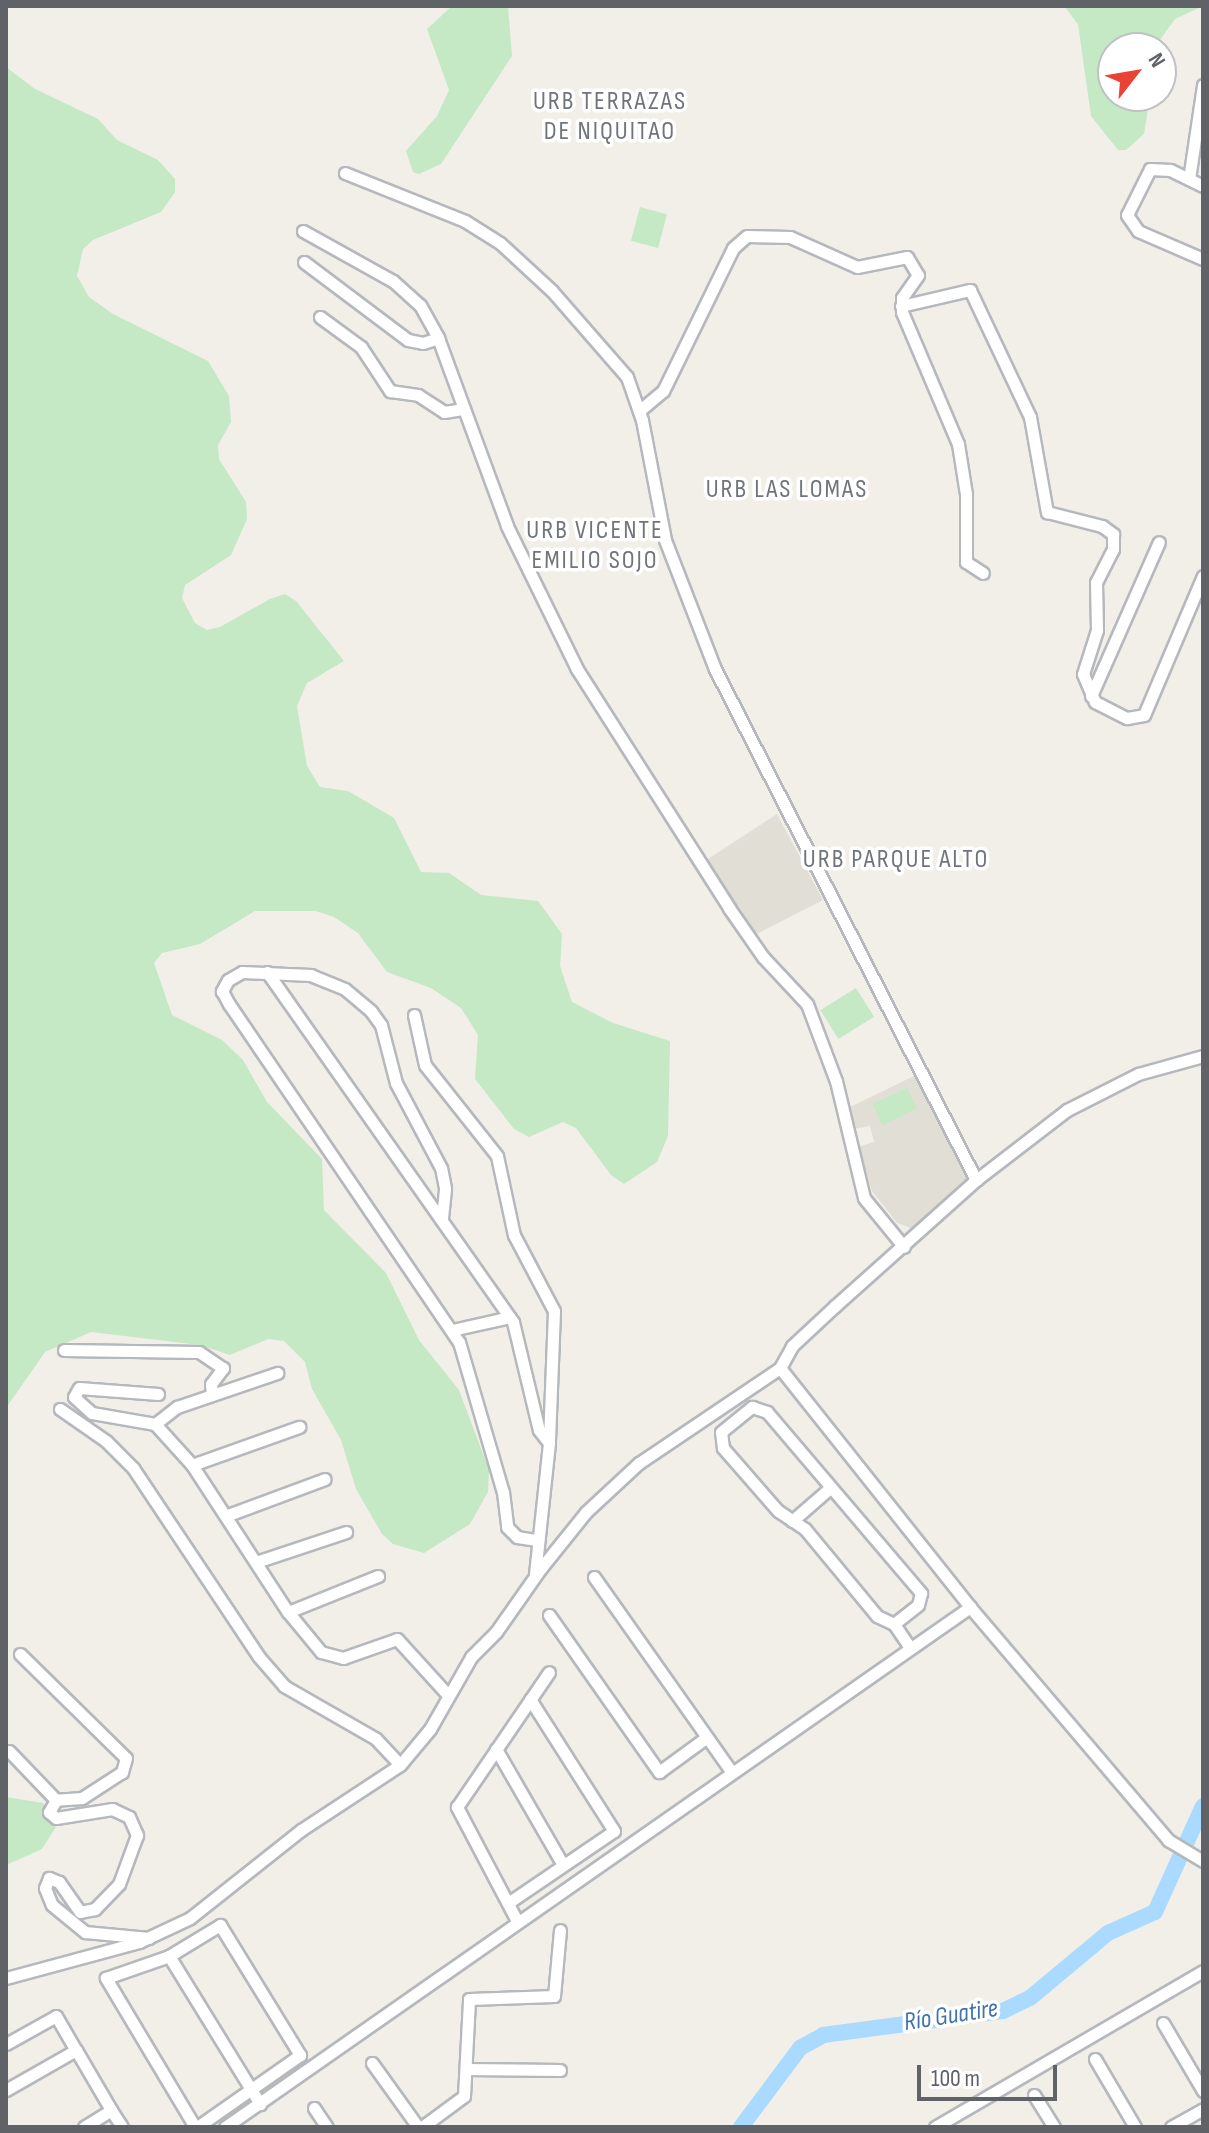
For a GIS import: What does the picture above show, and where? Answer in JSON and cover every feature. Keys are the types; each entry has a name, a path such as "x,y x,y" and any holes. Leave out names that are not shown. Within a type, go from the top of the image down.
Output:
{"street":[{"path":"1189,179 1203,85"},
{"path":"1203,186 1163,168 1148,170 1128,219 1138,231 1203,259"},
{"path":"345,173 465,221 500,243 606,349 627,377 639,411 665,540 715,669 976,1180"},
{"path":"303,231 393,281 420,305 438,338 507,526 577,669 729,908 763,957 807,1004 836,1081 864,1198 904,1247"},
{"path":"639,411 663,391 733,248 751,234 797,239 852,266 874,266 907,257 918,275 901,306"},
{"path":"304,262 408,340 423,343 438,338"},
{"path":"901,306 970,290 1030,417 1047,512 1102,526 1113,534 1113,549 1096,582 1097,630 1083,674 1091,696 1122,716 1144,715 1203,576"},
{"path":"901,306 958,444 966,494 966,562 983,573"},
{"path":"320,317 361,347 390,391 418,395 444,412 464,409"},
{"path":"1091,696 1159,542"},
{"path":"442,1218 445,1188 441,1168 396,1083 381,1025 345,989 311,975 242,972 228,980 222,991 229,1004 452,1330 503,1492 507,1527 517,1537 537,1540"},
{"path":"267,972 510,1317 539,1430 549,1443"},
{"path":"414,1015 425,1065 497,1156 514,1235 554,1311 549,1443 535,1578"},
{"path":"6,1978 149,1938 190,1918 301,1830 400,1765 430,1729 447,1694 586,1512 639,1463 780,1368 792,1346 976,1180 1067,1110 1138,1074 1203,1056"},
{"path":"452,1330 510,1317"},
{"path":"64,1350 199,1352 223,1368 211,1384 212,1395"},
{"path":"780,1368 970,1607 1168,1840 1198,1858"},
{"path":"155,1424 177,1407 277,1373"},
{"path":"158,1394 79,1388 74,1397 92,1413 155,1424 192,1465 228,1515 288,1612 330,1656 343,1658 386,1639 401,1641 447,1694"},
{"path":"894,1624 918,1605 921,1593 762,1407 752,1407 724,1428 723,1448 792,1521 805,1529 877,1616 894,1624 910,1648"},
{"path":"60,1409 106,1441 133,1468 259,1657 284,1686 376,1739 400,1765"},
{"path":"192,1465 299,1427"},
{"path":"228,1515 325,1479"},
{"path":"792,1521 830,1488"},
{"path":"256,1562 346,1532"},
{"path":"288,1612 378,1576"},
{"path":"594,1577 731,1771"},
{"path":"225,2127 516,1919 970,1607"},
{"path":"549,1615 659,1772 707,1737"},
{"path":"20,1654 126,1758 122,1772 82,1798 56,1800"},
{"path":"516,1919 457,1807 549,1672"},
{"path":"508,1903 614,1831 530,1699"},
{"path":"496,1749 563,1865"},
{"path":"9,1751 56,1800"},
{"path":"56,1800 49,1812 56,1818 112,1809 129,1817 137,1835 130,1861 113,1894 95,1909 80,1912 59,1882 49,1878 45,1888 55,1909 85,1932 149,1938"},
{"path":"220,1925 300,2055 196,2127 106,1978 169,1956 220,1925"},
{"path":"372,2063 420,2127 464,2096 469,1999 554,1996 560,1930"},
{"path":"169,1956 260,2104"},
{"path":"935,2127 1203,1971"},
{"path":"6,2044 56,2016 122,2127"},
{"path":"1163,2023 1203,2091"},
{"path":"6,2090 76,2050"},
{"path":"1095,2059 1135,2127"},
{"path":"466,2069 560,2070"},
{"path":"1034,2095 1054,2127"},
{"path":"314,2108 327,2127"},
{"path":"1171,2127 1203,2109"},
{"path":"84,2127 111,2110"}],"shaded area":[{"path":"777,814 823,900 751,937 705,861"},
{"path":"916,1075 969,1180 913,1229 897,1223 872,1191 858,1147 874,1142 870,1126 853,1129 848,1108"}],"green space":[{"path":"452,6 508,6 512,56 441,164 419,174 413,172 406,151 437,116 449,90 427,29"},
{"path":"1064,6 1203,6 1175,19 1166,32 1097,32 1097,112 1147,112 1144,134 1126,150 1118,150 1091,116 1078,24"},
{"path":"6,67 35,89 98,119 117,140 158,160 175,179 175,192 161,212 93,240 83,249 77,276 89,297 113,314 208,361 229,396 231,422 218,445 219,459 246,502 247,519 231,555 185,585 182,598 195,623 207,630 220,627 285,594 296,601 344,661 307,683 297,706 307,766 320,787 348,791 394,818 421,872 449,873 481,895 538,901 562,934 560,966 572,1002 613,1023 670,1041 668,1136 657,1162 624,1184 611,1175 576,1128 563,1122 529,1137 514,1129 475,1079 478,1035 461,1008 431,988 387,972 358,933 334,917 316,911 255,911 200,944 162,953 154,963 172,1015 222,1040 243,1060 267,1102 322,1159 324,1210 386,1273 419,1340 459,1390 489,1470 488,1492 470,1524 424,1553 393,1544 382,1534 356,1489 341,1440 312,1389 305,1362 284,1341 268,1339 230,1355 200,1345 91,1332 45,1352 6,1408"},
{"path":"640,207 667,214 658,248 631,241"},
{"path":"856,988 874,1017 838,1039 820,1010"},
{"path":"907,1088 917,1109 882,1125 873,1104"},
{"path":"6,1797 43,1803 57,1825 42,1849 6,1865"}],"waterway":[{"name":"Río Guatire","path":"741,2127 800,2048 823,2035 1003,2011 1030,1998 1108,1933 1155,1912 1203,1806"}],"district":[{"name":"URB TERRAZAS DE NIQUITAO","path":"610,117"},
{"name":"URB LAS LOMAS","path":"787,490"},
{"name":"URB VICENTE EMILIO SOJO","path":"595,546"},
{"name":"URB PARQUE ALTO","path":"896,860"}]}
